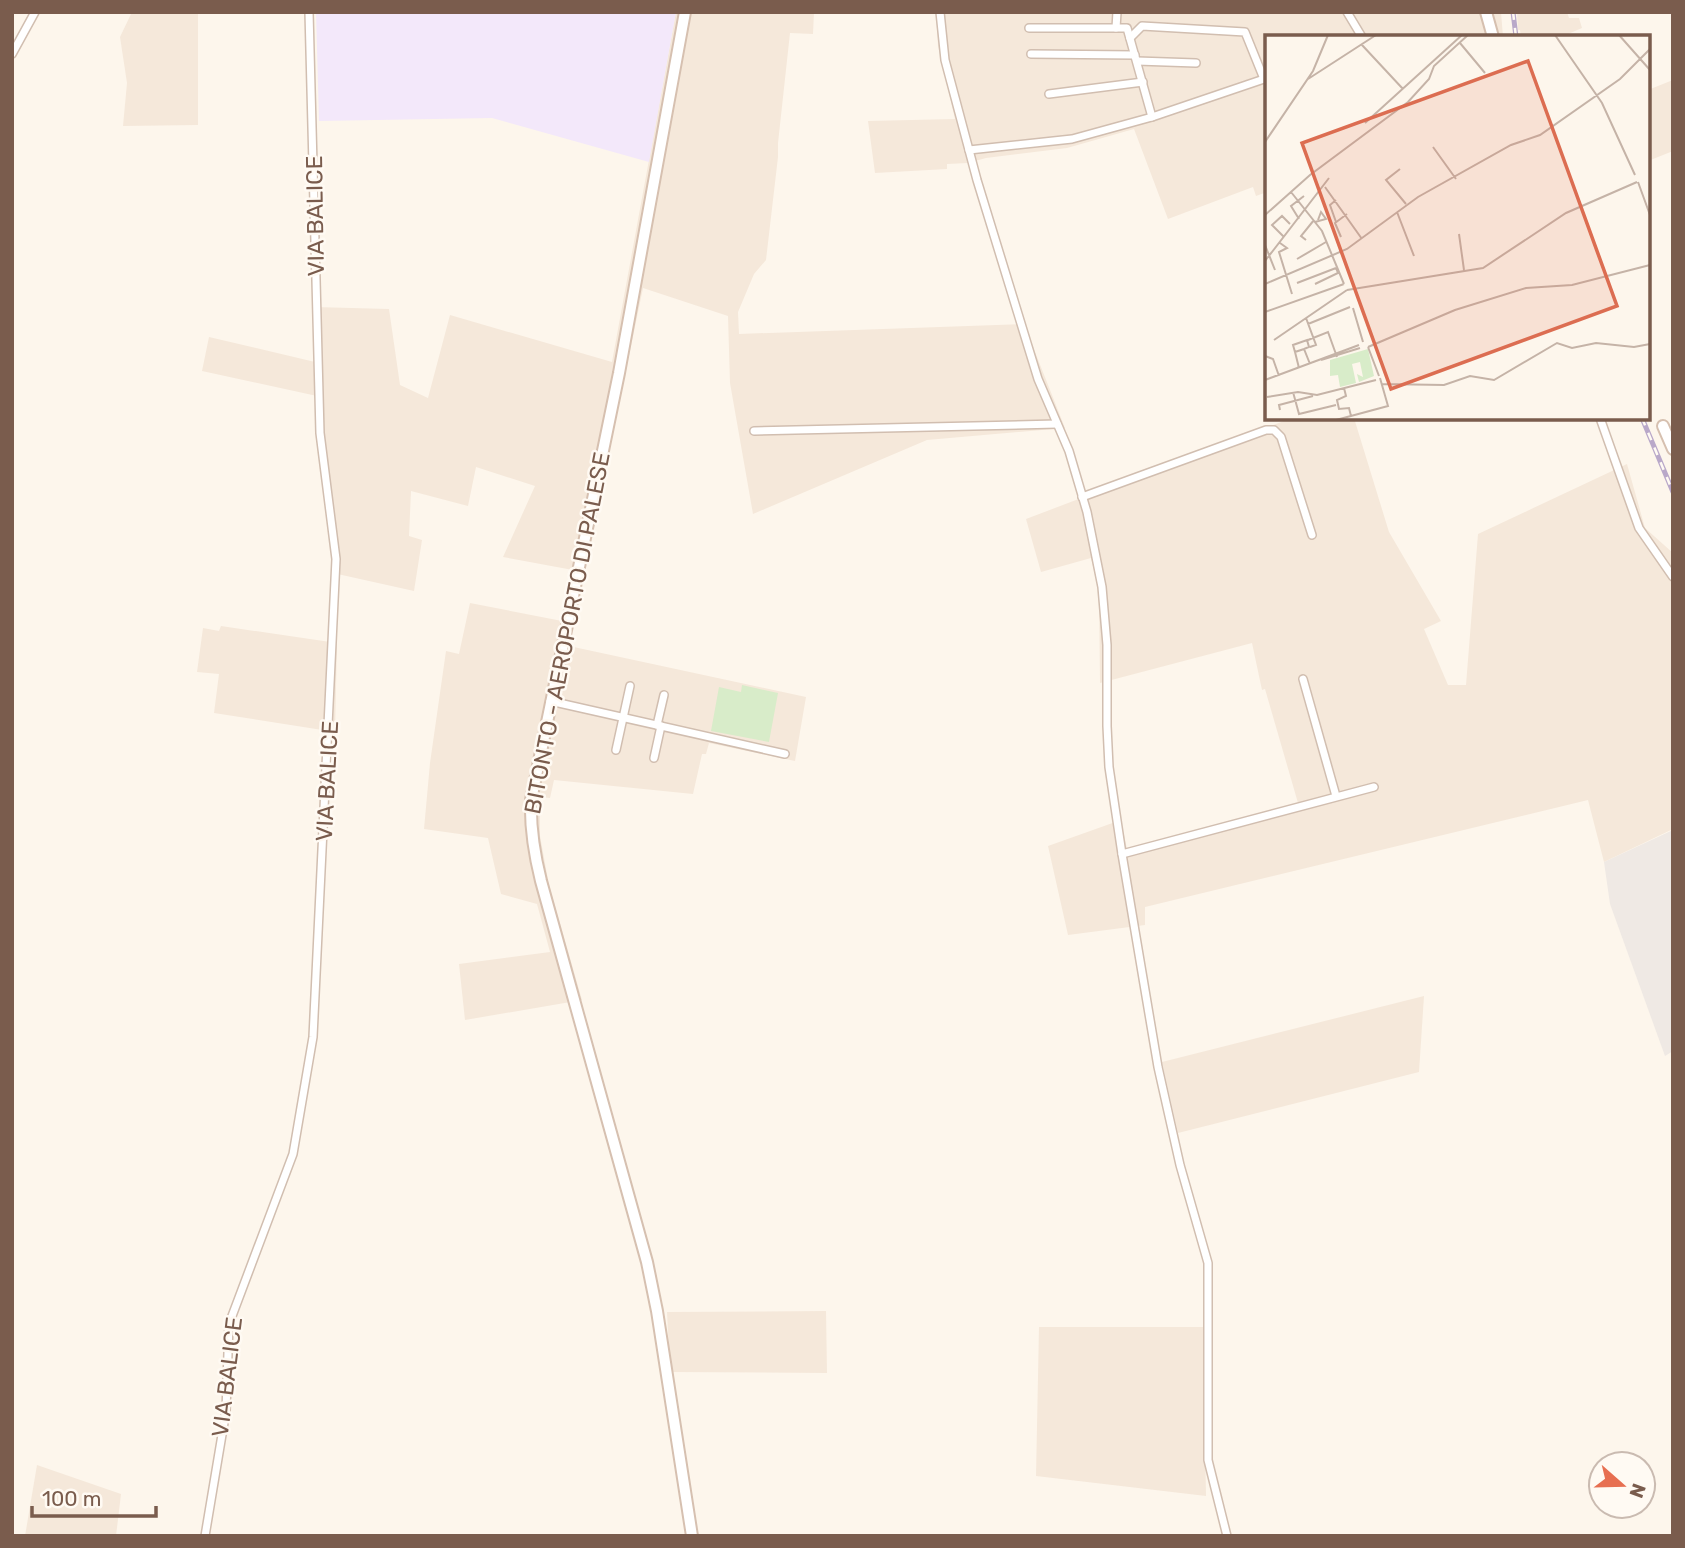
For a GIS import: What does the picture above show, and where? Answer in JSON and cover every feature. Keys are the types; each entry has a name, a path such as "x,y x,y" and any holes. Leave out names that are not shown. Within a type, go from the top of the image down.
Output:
{"main road":[{"name":"BITONTO - AEROPORTO DI PALESE","path":"685,12 619,373 531,800 531,841 647,1262 692,1536"},
{"path":"1486,12 1492,35"},
{"path":"1664,426 1673,449"}],"street":[{"path":"12,54 36,12"},
{"name":"VIA BALICE","path":"205,1536 226,1411 229,1324 293,1154 313,1037 336,559 320,433 309,12"},
{"path":"940,12 945,60 969,150 1012,301 1038,379 1069,451 1102,587 1107,645 1109,767 1122,854 1158,1067 1180,1165 1208,1263 1208,1460 1227,1536"},
{"path":"1116,28 1117,12"},
{"path":"1348,12 1361,35"},
{"path":"1130,38 1142,26 1245,32 1265,76"},
{"path":"1029,28 1127,28 1152,117"},
{"path":"1031,54 1196,62"},
{"path":"969,150 1072,139 1152,117 1265,78"},
{"path":"1049,94 1143,82"},
{"path":"1601,420 1639,528 1673,577"},
{"path":"754,431 1057,424"},
{"path":"1082,497 1266,430 1274,430 1281,437 1312,535"},
{"path":"1303,679 1336,796"},
{"path":"616,750 630,686"},
{"path":"654,758 664,695"},
{"path":"550,701 785,754"},
{"path":"1122,854 1374,787"}],"shaded area":[{"path":"132,12 198,12 198,125 123,126 127,83 120,37"},
{"path":"316,12 676,12 649,162 492,118 319,121"},
{"path":"676,12 814,12 813,34 790,33 766,260 754,274 738,312 739,334 1024,324 1065,428 927,440 753,514 730,383 728,316 643,288 569,646 806,697 795,761 709,743 706,754 702,754 693,794 554,780 550,798 540,797 540,836 549,885 582,1000 465,1020 459,964 550,952 537,904 501,894 488,838 424,829 430,763 446,651 459,654 470,603 562,621 573,570 503,557 535,486 476,467 468,506 411,491 409,536 422,540 414,591 333,573 332,535 317,435 317,396 202,371 209,337 315,362 314,307 389,309 400,385 428,398 450,315 612,362"},
{"path":"936,12 1501,12 1503,35 1265,35 1265,193 1256,196 1253,187 1168,219 1134,129 1067,148 947,164 947,169 875,173 868,121 955,119 938,46"},
{"path":"1517,12 1567,12 1569,18 1579,18 1582,28 1566,35 1521,35"},
{"path":"1673,80 1673,151 1650,160 1650,89"},
{"path":"1287,420 1355,420 1389,532 1441,621 1424,629 1448,685 1466,685 1478,534 1627,464 1645,528 1673,553 1673,829 1604,862 1588,800 1145,907 1145,925 1068,935 1048,846 1121,820 1127,849 1298,803 1265,689 1262,690 1252,643 1100,683 1099,590 1091,558 1041,572 1026,519"},
{"path":"221,626 337,643 335,732 214,713 219,674 197,672 203,628 219,631"},
{"path":"1673,830 1673,1051 1665,1056 1610,904 1604,862"},
{"path":"1424,996 1419,1072 1178,1133 1162,1062"},
{"path":"826,1311 827,1373 670,1372 667,1312"},
{"path":"1039,1327 1203,1327 1206,1496 1036,1476"},
{"path":"37,1465 121,1494 116,1536 25,1536"}],"green space":[{"path":"742,685 778,693 769,742 711,731 719,687 741,692"}],"railway":[{"path":"1513,12 1516,35"},
{"path":"1643,420 1673,492"}]}
